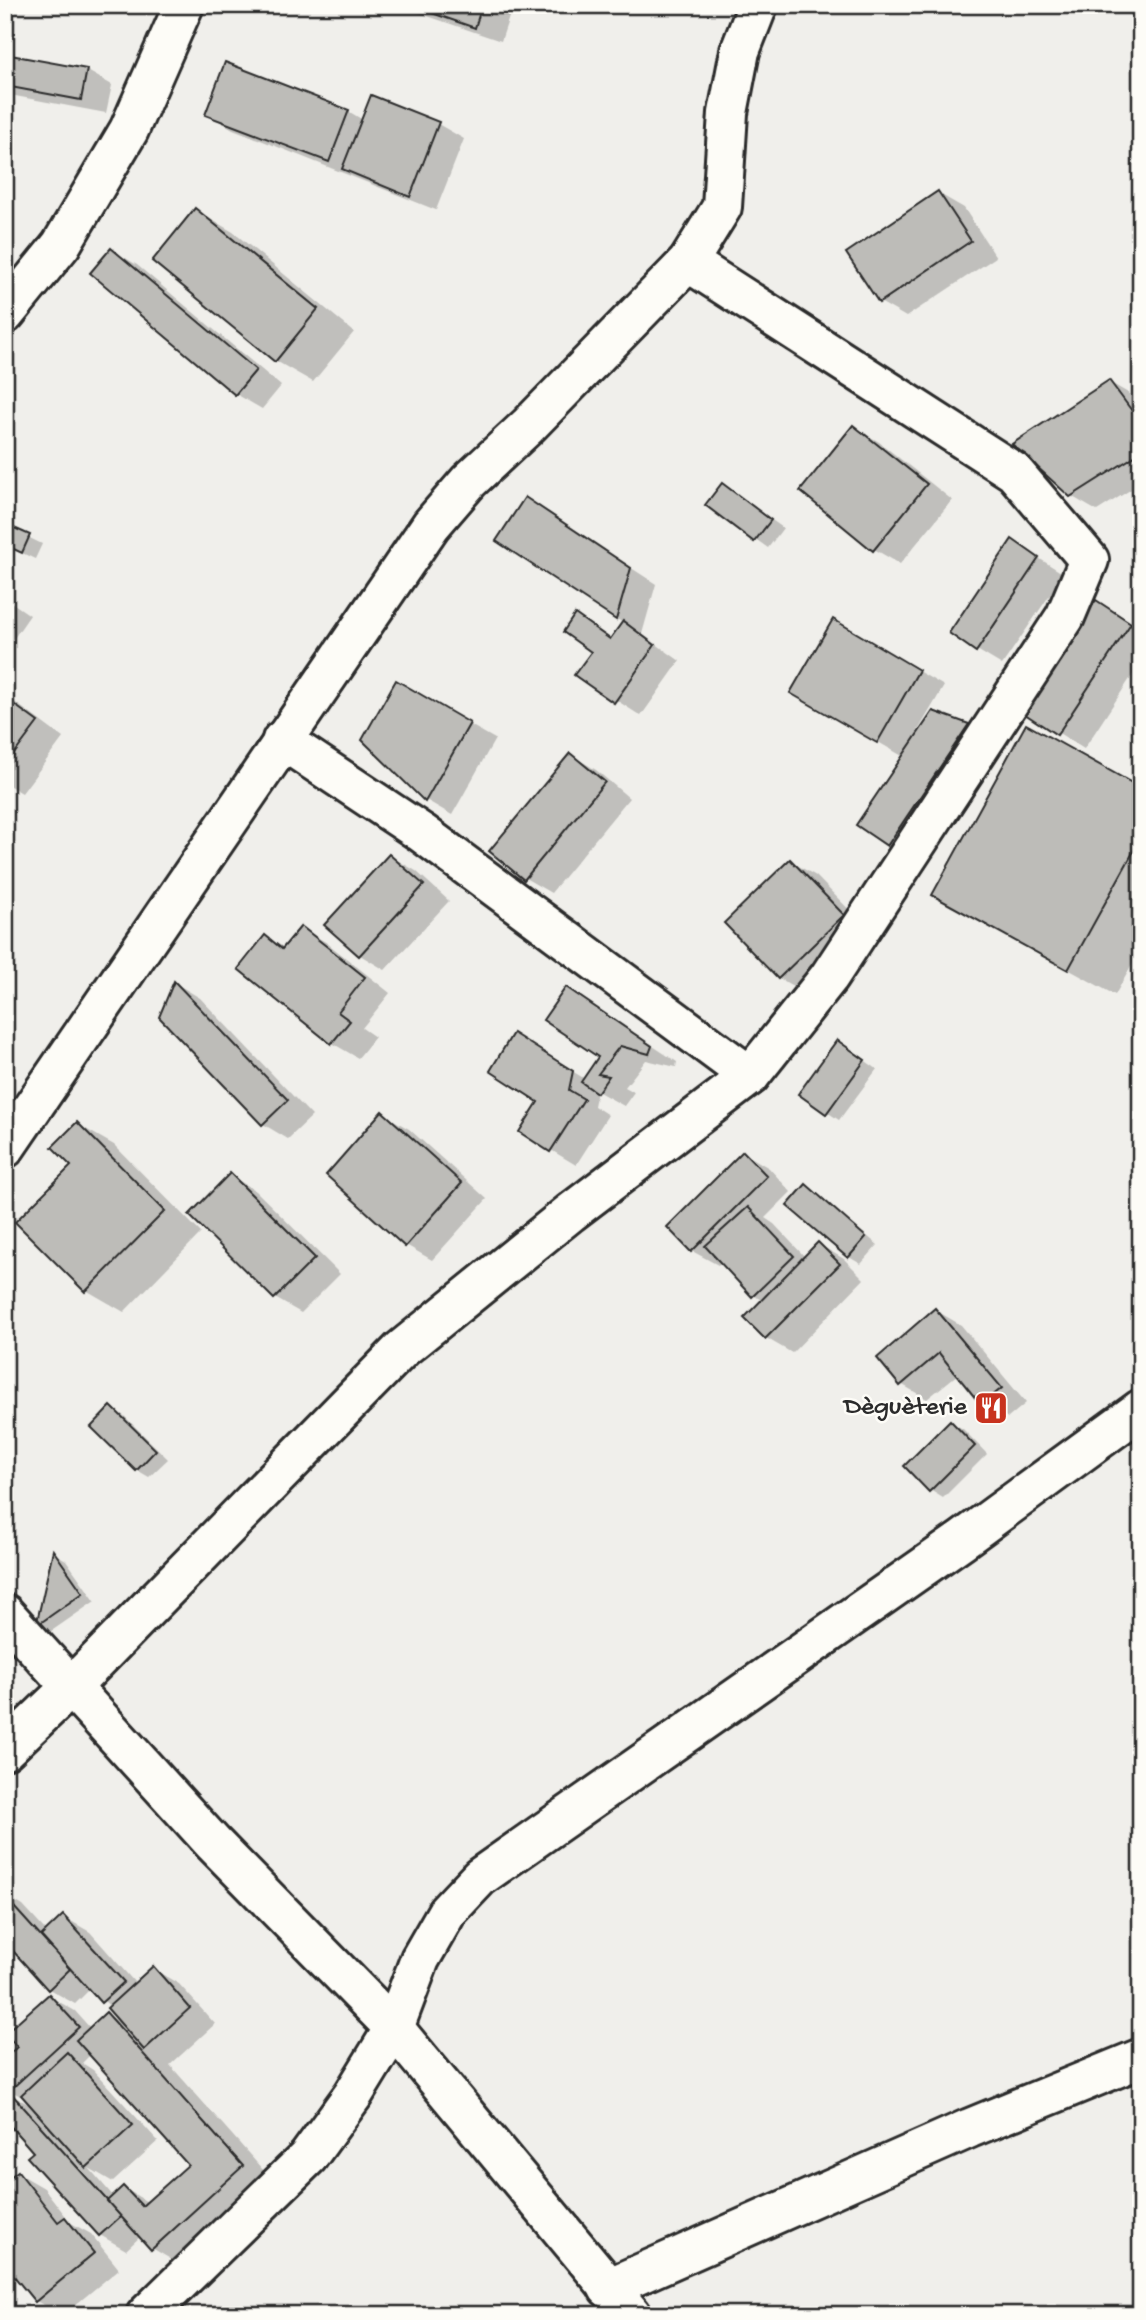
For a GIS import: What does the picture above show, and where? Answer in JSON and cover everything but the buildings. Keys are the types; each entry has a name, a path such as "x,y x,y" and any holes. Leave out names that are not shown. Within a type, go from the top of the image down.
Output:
{"street":[{"path":"5,314 61,245 122,142 184,5"},
{"path":"5,1147 431,525 469,481 567,387 688,262 722,207 727,113 740,51 758,5"},
{"path":"5,1749 71,1688 402,1349 570,1213 750,1076 836,965 1065,617 1089,560 1014,472 688,262"},
{"path":"282,740 422,833 750,1076"},
{"path":"146,2315 308,2157 353,2095 394,2028 420,1959 447,1912 480,1877 962,1540 1141,1409"},
{"path":"5,1614 213,1843 394,2028 620,2302 970,2128 1141,2058"}],"place":[{"name":"Dèguèterie","path":"991,1408"}]}
